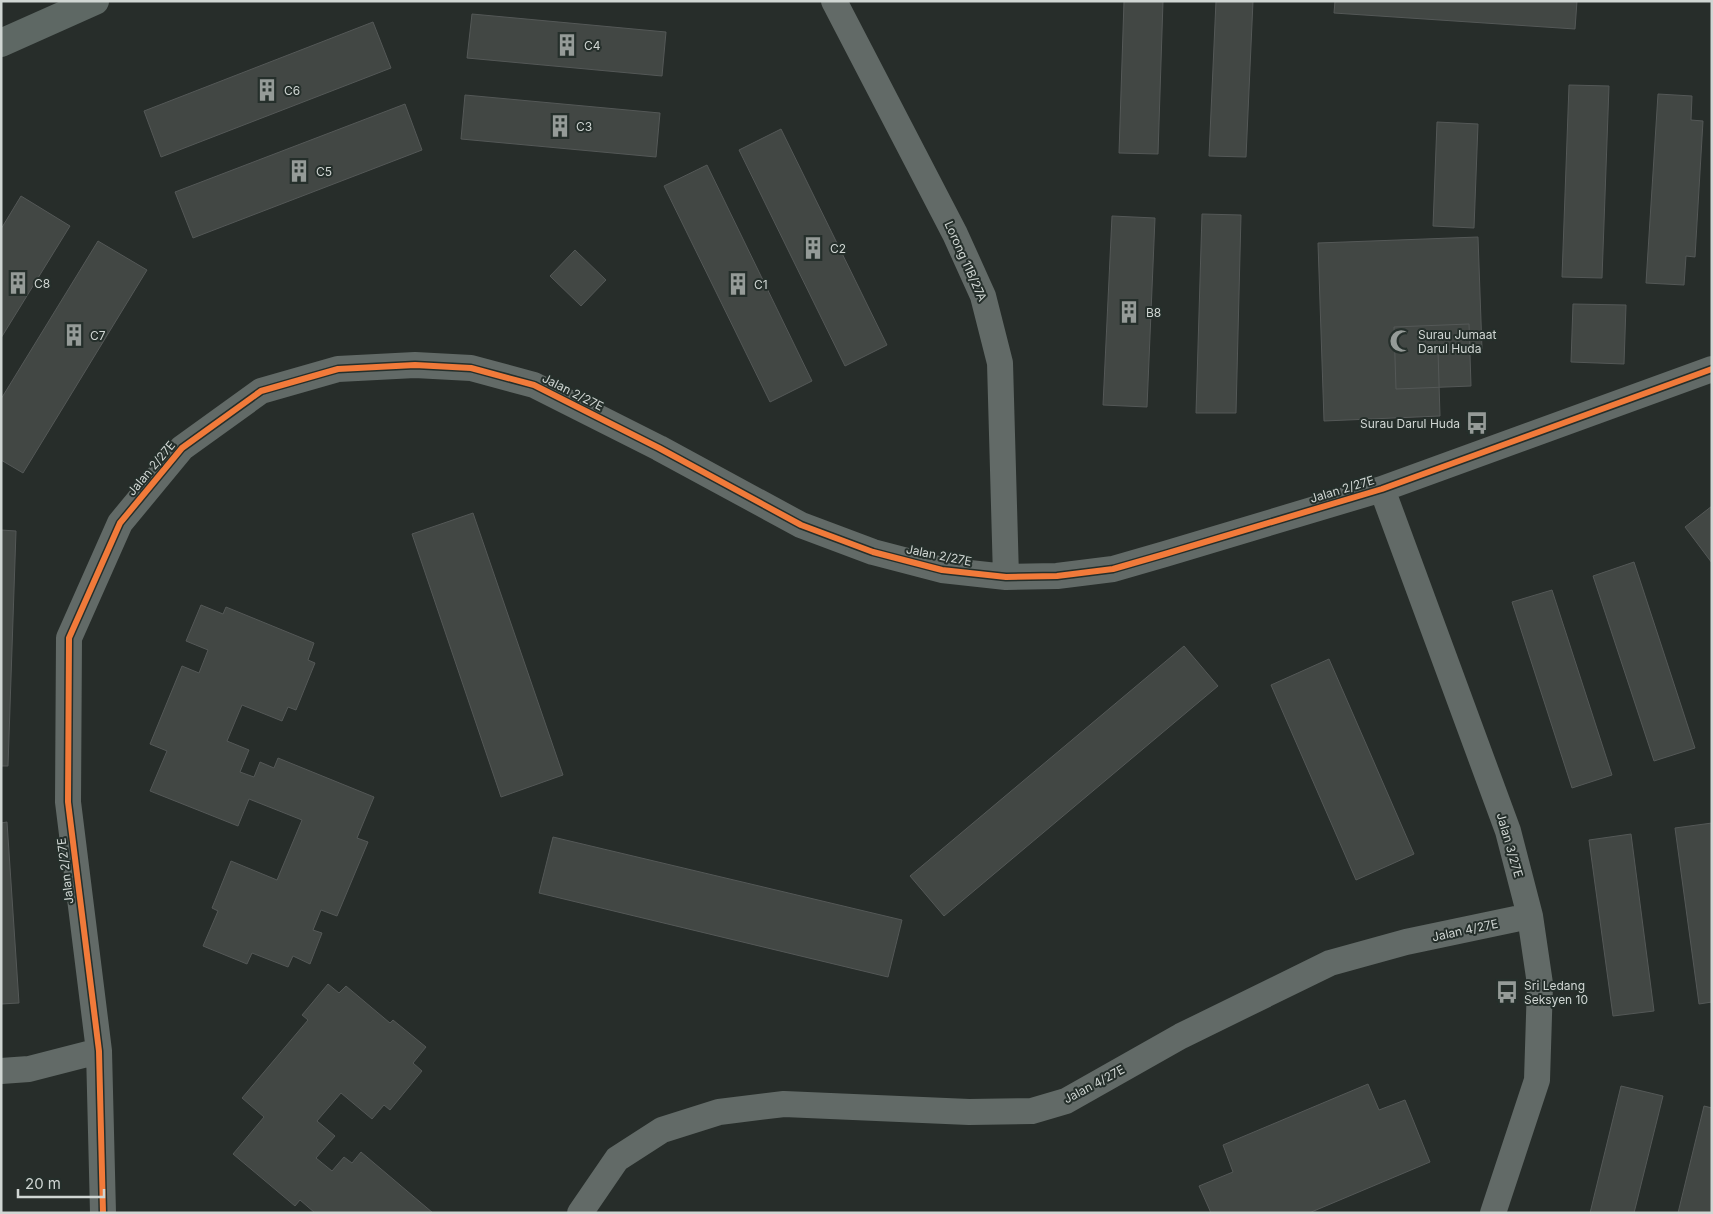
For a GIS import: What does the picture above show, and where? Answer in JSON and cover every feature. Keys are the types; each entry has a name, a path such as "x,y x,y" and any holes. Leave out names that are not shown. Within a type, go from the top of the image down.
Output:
{"highway":[{"path":"1,42 95,1"}],"street":[{"name":"Lorong 11B/27A","path":"834,1 955,234 983,296 1000,363 1006,577"},
{"name":"Jalan 2/27E","path":"103,1213 99,1051 68,802 68,638 120,523 182,448 261,391 338,369 415,365 471,368 534,385 659,448 801,525 882,554 942,570 1006,577 1057,576 1113,569 1382,489 1712,369"},
{"name":"Jalan 3/27E","path":"1382,489 1508,831 1530,916 1540,984 1537,1080 1493,1213"},
{"name":"Jalan 4/27E","path":"580,1213 617,1159 662,1130 710,1115 784,1104 969,1112 1032,1111 1066,1101 1181,1036 1330,963 1406,942 1530,916"},
{"path":"1,1071 29,1069 99,1051"}],"building":[{"path":"1124,1 1163,1 1158,154 1119,153"},
{"path":"1216,1 1253,1 1246,157 1209,156"},
{"path":"1335,1 1577,1 1575,29 1334,13"},
{"name":"C4","path":"472,14 666,32 662,76 467,58"},
{"name":"C6","path":"373,22 391,68 161,157 144,111"},
{"path":"1569,85 1609,86 1602,278 1562,277"},
{"path":"1658,94 1692,96 1691,120 1703,121 1695,257 1686,256 1684,285 1646,283"},
{"name":"C3","path":"465,95 660,113 656,157 461,139"},
{"name":"C5","path":"405,104 422,150 193,238 175,192"},
{"path":"1437,122 1478,124 1474,228 1433,226"},
{"name":"C2","path":"781,129 887,345 845,366 739,150"},
{"name":"C1","path":"707,165 812,381 770,402 664,186"},
{"name":"C8","path":"21,196 70,226 1,338 1,229"},
{"path":"1202,214 1241,215 1236,413 1196,413"},
{"name":"B8","path":"1112,216 1155,218 1147,407 1103,405"},
{"path":"1478,237 1482,349 1438,351 1440,416 1324,421 1318,243"},
{"name":"C7","path":"98,241 147,270 23,473 1,460 1,399"},
{"path":"575,250 606,280 581,306 550,276"},
{"path":"1573,304 1626,305 1624,364 1571,362"},
{"path":"1469,324 1471,386 1396,389 1394,327"},
{"path":"1712,506 1712,563 1685,527"},
{"path":"473,513 563,775 501,797 412,534"},
{"path":"1,530 16,531 8,766 1,766"},
{"path":"1634,562 1695,748 1654,761 1593,576"},
{"path":"1552,590 1612,775 1572,788 1512,602"},
{"path":"201,605 223,614 226,607 314,643 308,660 315,663 296,710 288,707 282,721 242,705 227,741 249,750 240,772 254,777 260,762 274,768 278,758 374,797 357,838 368,842 337,916 321,910 313,930 322,933 310,964 293,956 288,967 252,953 247,964 203,946 218,911 212,908 231,861 277,880 302,820 249,799 238,826 150,791 167,751 150,744 182,666 199,673 208,650 186,641"},
{"path":"1184,646 1218,686 944,916 910,876"},
{"path":"1329,659 1414,854 1356,880 1271,685"},
{"path":"7,822 19,1003 1,1004 1,823"},
{"path":"1712,823 1712,1002 1699,1004 1675,828"},
{"path":"1631,834 1654,1011 1613,1016 1589,840"},
{"path":"553,837 902,920 888,977 539,893"},
{"path":"328,984 339,993 346,986 390,1023 393,1020 426,1047 413,1063 422,1071 390,1110 384,1105 372,1119 341,1093 317,1121 335,1136 316,1158 332,1171 344,1157 352,1163 361,1152 433,1213 315,1213 300,1200 295,1206 233,1154 264,1117 242,1098 308,1020 302,1015"},
{"path":"1368,1084 1379,1110 1405,1100 1430,1162 1309,1213 1211,1213 1199,1186 1233,1172 1223,1145"},
{"path":"1621,1086 1663,1096 1634,1213 1590,1213"},
{"path":"1704,1106 1712,1108 1712,1213 1678,1213"}],"cycle path":[{"path":"103,1213 99,1051 68,802 69,638 120,523 182,448 261,391 338,369 415,365 471,368 534,385 659,448 801,525 873,552 942,570 1006,577 1057,576 1113,569 1165,554 1382,489 1712,369"}],"place":[{"name":"C4","path":"567,45"},
{"name":"C6","path":"267,90"},
{"name":"C3","path":"560,126"},
{"name":"C5","path":"299,171"},
{"name":"C2","path":"813,248"},
{"name":"C8","path":"18,283"},
{"name":"C1","path":"738,284"},
{"name":"B8","path":"1129,312"},
{"name":"C7","path":"74,335"},
{"name":"Surau Jumaat Darul Huda","path":"1401,341"},
{"name":"Surau Darul Huda","path":"1477,423"},
{"name":"Sri Ledang Seksyen 10","path":"1507,992"}]}
